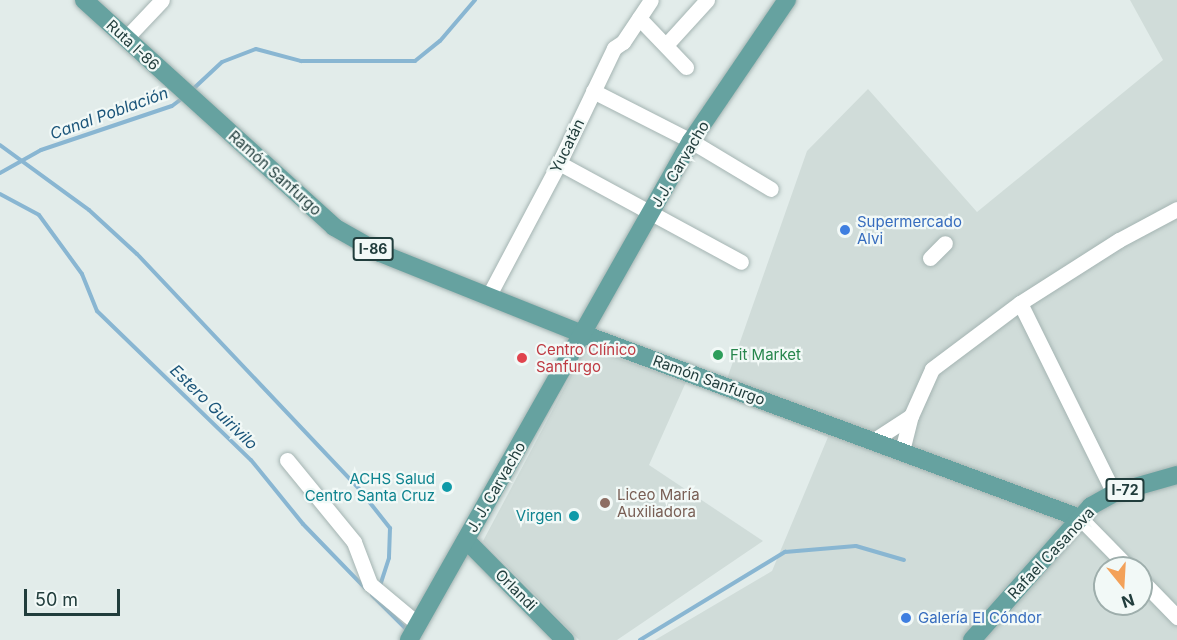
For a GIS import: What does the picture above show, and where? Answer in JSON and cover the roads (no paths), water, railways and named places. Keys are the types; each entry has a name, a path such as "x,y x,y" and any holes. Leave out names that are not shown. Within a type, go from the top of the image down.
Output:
{"main road":[{"name":"Ruta I-86","path":"84,0 182,90"},
{"name":"J.J. Carvacho","path":"583,334 691,141 787,0"},
{"name":"Ramón Sanfurgo","path":"182,90 334,227 380,253 583,334 1080,518"},
{"name":"J. J. Carvacho","path":"414,631 583,334"},
{"name":"Rafael Casanova","path":"972,640 1080,518 1114,493 1177,476"},
{"name":"Orlandi","path":"466,540 565,640"}],"street":[{"path":"126,38 162,0"},
{"name":"Yucatán","path":"488,297 559,163 614,48 623,42 651,0"},
{"path":"666,45 707,0"},
{"path":"639,18 686,67"},
{"path":"593,91 691,141 771,189"},
{"path":"559,163 741,262"},
{"path":"902,451 911,416 932,369 1020,303 1177,209"},
{"path":"930,258 945,243"},
{"path":"1020,303 1114,493"},
{"path":"874,440 911,416"},
{"path":"287,460 354,542 370,584 414,631"},
{"path":"1080,518 1117,556"},
{"path":"1153,592 1177,617"}],"waterway":[{"name":"Canal Población","path":"192,90 222,62 256,49 301,61 415,61 440,41 475,0"},
{"name":"Canal Población","path":"0,173 41,150 172,106 184,97"},
{"path":"0,145 89,210 137,254 359,489 390,528 389,558 380,586"},
{"name":"Estero Guirivilo","path":"0,194 39,215 82,274 97,311 251,460 303,524 365,588"},
{"path":"640,640 785,552 856,546 904,560"},
{"name":"Estero Guirivilo","path":"372,595 407,630"}],"place":[{"name":"Supermercado Alvi","path":"845,230"},
{"name":"Fit Market","path":"718,355"},
{"name":"Centro Clínico Sanfurgo","path":"522,358"},
{"name":"ACHS Salud Centro Santa Cruz","path":"447,487"},
{"name":"Liceo María Auxiliadora","path":"605,503"},
{"name":"Virgen","path":"574,516"},
{"name":"Galería El Cóndor","path":"906,618"}]}
